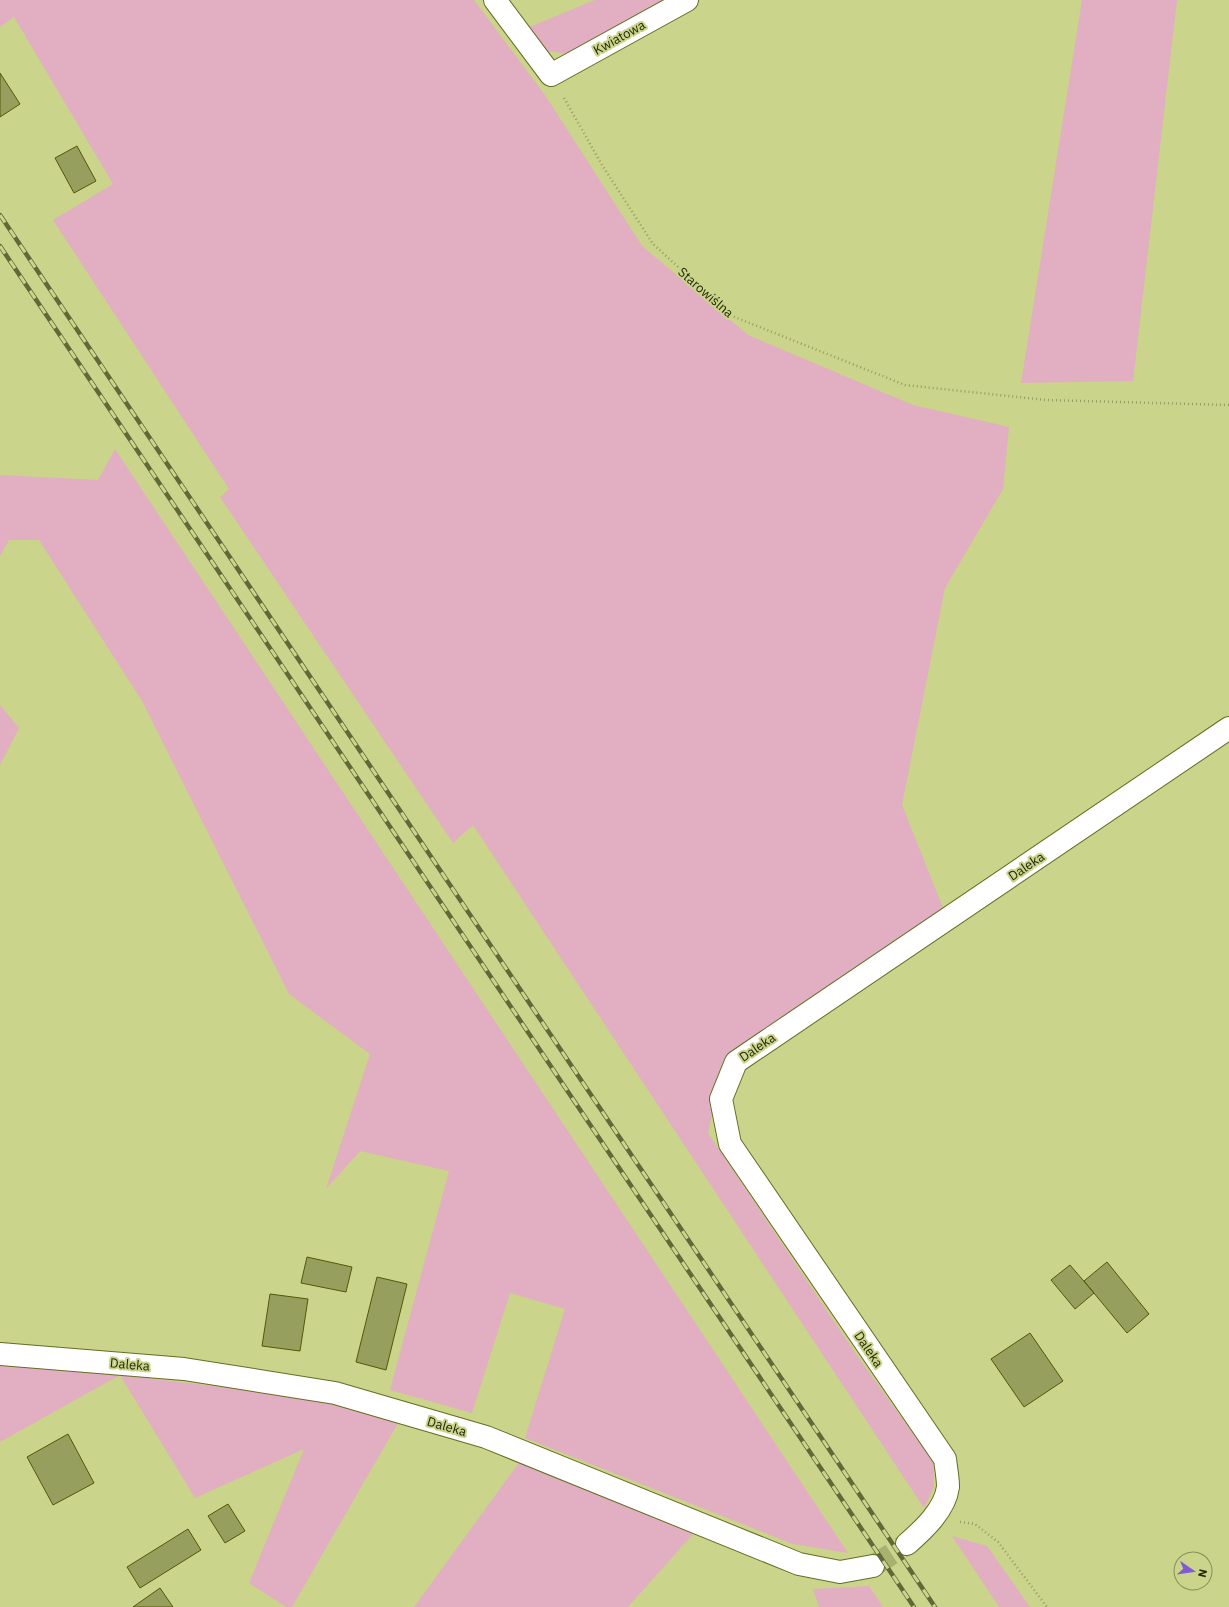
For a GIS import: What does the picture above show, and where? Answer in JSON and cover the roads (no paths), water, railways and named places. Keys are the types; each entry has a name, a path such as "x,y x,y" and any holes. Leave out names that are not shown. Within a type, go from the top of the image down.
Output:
{"street":[{"name":"Kwiatowa","path":"495,0 551,75 687,0"},
{"name":"Daleka","path":"907,1544 924,1530 941,1507 948,1487 945,1459 730,1144 721,1099 736,1062 1229,728"},
{"name":"Daleka","path":"0,1354 184,1369 335,1393 486,1438 799,1564 840,1572 873,1566"}],"tunnel":[{"path":"873,1566 907,1544"}],"railway":[{"path":"0,215 935,1607"},
{"path":"0,246 914,1607"}]}
